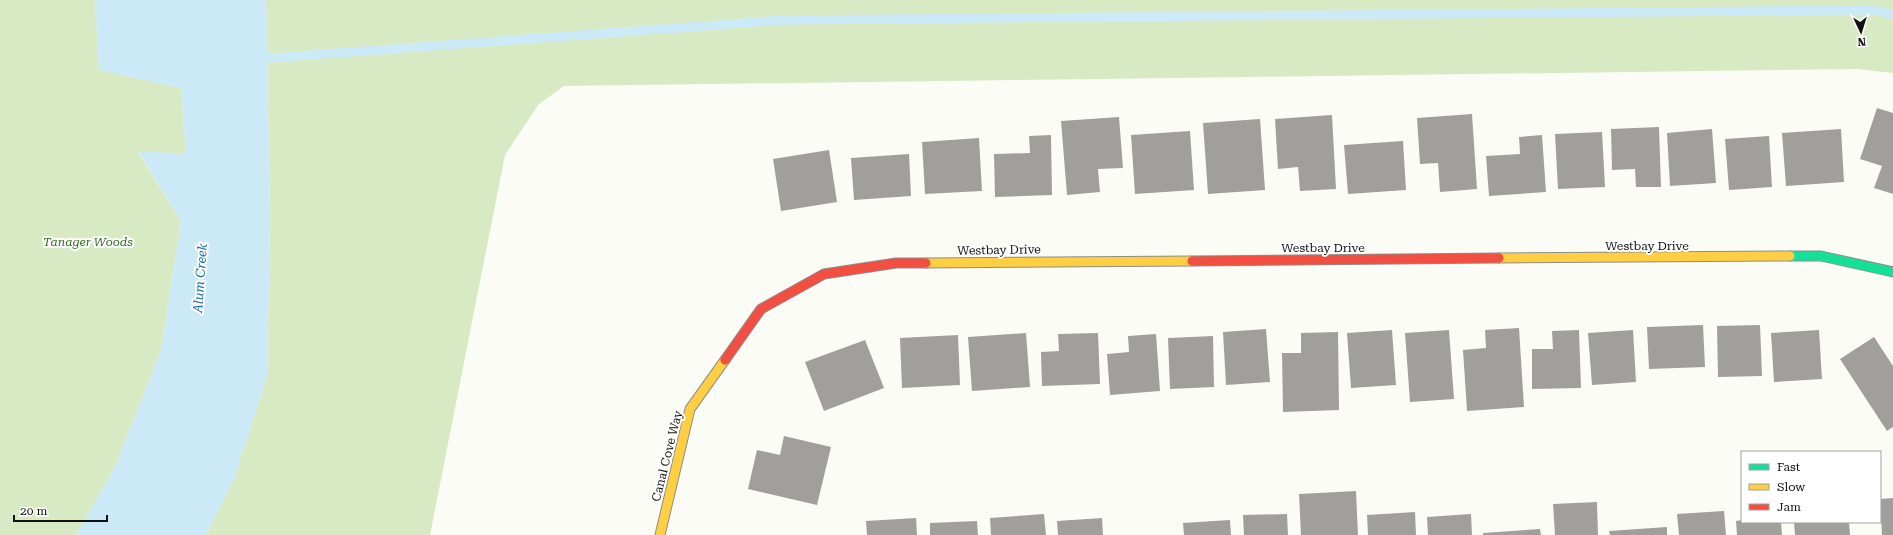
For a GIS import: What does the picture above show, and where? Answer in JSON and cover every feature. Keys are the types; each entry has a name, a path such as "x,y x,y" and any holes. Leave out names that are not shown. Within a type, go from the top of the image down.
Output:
{"street":[{"name":"Westbay Drive","path":"761,309 824,274 896,263 1821,256 1893,272"},
{"name":"Canal Cove Way","path":"660,535 690,409 761,309"}],"green space":[{"name":"Tanager Woods","path":"0,0 95,0 99,69 181,88 186,154 138,152 181,221 161,350 115,467 76,535 0,535"},
{"path":"266,0 1893,0 1893,73 1857,69 564,86 539,104 505,155 430,535 206,535 234,479 267,376 270,219"}],"water":[{"name":"Alum Creek","path":"95,0 266,0 270,219 267,376 234,479 206,535 76,535 115,467 161,350 181,221 138,151 186,154 181,88 99,70"}],"building":[{"path":"1877,108 1893,113 1893,194 1874,188 1882,166 1860,159"},
{"path":"1472,114 1477,189 1440,192 1438,163 1420,164 1417,118"},
{"path":"1332,115 1336,189 1300,191 1298,167 1278,169 1275,119"},
{"path":"1119,117 1123,168 1098,169 1100,192 1067,195 1061,121"},
{"path":"1260,119 1265,190 1208,194 1203,123"},
{"path":"1659,127 1661,187 1636,187 1635,169 1612,170 1611,129"},
{"path":"1712,129 1716,183 1670,186 1667,133"},
{"path":"1841,129 1844,182 1786,186 1782,133"},
{"path":"1190,131 1194,190 1135,194 1131,135"},
{"path":"1602,132 1605,187 1558,189 1555,134"},
{"path":"1051,135 1052,195 995,197 994,154 1030,153 1029,136"},
{"path":"1542,135 1546,192 1489,196 1486,156 1520,154 1519,137"},
{"path":"1769,136 1772,187 1729,190 1725,139"},
{"path":"979,138 982,191 925,194 922,142"},
{"path":"1403,141 1406,190 1348,194 1344,145"},
{"path":"829,150 837,202 781,211 773,159"},
{"path":"909,154 911,196 854,200 851,158"},
{"path":"1703,325 1705,367 1649,369 1647,327"},
{"path":"1760,325 1762,376 1718,377 1717,326"},
{"path":"1519,328 1524,407 1467,411 1463,350 1486,348 1485,330"},
{"path":"1266,329 1270,382 1226,385 1223,332"},
{"path":"1392,330 1396,385 1351,388 1347,333"},
{"path":"1449,330 1454,399 1410,402 1405,333"},
{"path":"1579,330 1581,388 1532,389 1532,349 1553,349 1552,331"},
{"path":"1633,330 1636,382 1592,385 1588,333"},
{"path":"1819,330 1822,379 1774,382 1771,333"},
{"path":"1338,332 1339,410 1283,412 1282,353 1301,353 1301,333"},
{"path":"1026,333 1030,387 972,391 968,337"},
{"path":"1098,333 1100,384 1042,386 1041,352 1059,351 1058,334"},
{"path":"1156,334 1160,391 1110,395 1107,354 1129,352 1128,336"},
{"path":"958,335 960,385 902,388 900,338"},
{"path":"1213,336 1214,387 1170,389 1168,338"},
{"path":"1874,337 1893,366 1893,427 1887,431 1840,359"},
{"path":"865,340 884,388 824,411 805,362"},
{"path":"784,436 831,447 817,505 748,489 757,450 780,455"},
{"path":"1356,491 1358,535 1301,535 1299,494"},
{"path":"1893,498 1893,535 1882,535 1881,499"},
{"path":"1597,502 1598,535 1555,535 1553,504"},
{"path":"1724,511 1726,535 1679,535 1677,514"},
{"path":"1415,512 1416,535 1368,535 1367,515"},
{"path":"1044,514 1046,535 991,535 990,518"},
{"path":"1287,514 1288,535 1244,535 1243,515"},
{"path":"1471,514 1472,535 1428,535 1427,517"},
{"path":"916,518 917,535 867,535 866,521"},
{"path":"1102,518 1103,535 1058,535 1057,521"},
{"path":"1230,520 1231,535 1184,535 1183,523"},
{"path":"1741,520 1741,523 1781,523 1782,535 1737,535 1736,521"},
{"path":"977,521 978,535 930,535 930,523"},
{"path":"1794,523 1849,523 1850,535 1795,535"},
{"path":"1667,527 1667,535 1610,535 1609,531"},
{"path":"1540,529 1541,535 1483,535 1483,533"}],"waterway":[{"path":"256,59 784,20 1873,10 1893,14"}],"traffic: fast":[{"path":"1790,256 1821,256 1893,272"}],"traffic: slow":[{"path":"1499,258 1790,256"},
{"path":"926,263 1192,261"},
{"path":"660,535 690,409 725,360"}],"traffic: jam":[{"path":"1192,261 1499,258"},
{"path":"725,360 761,309 824,274 896,263 926,263"}]}
